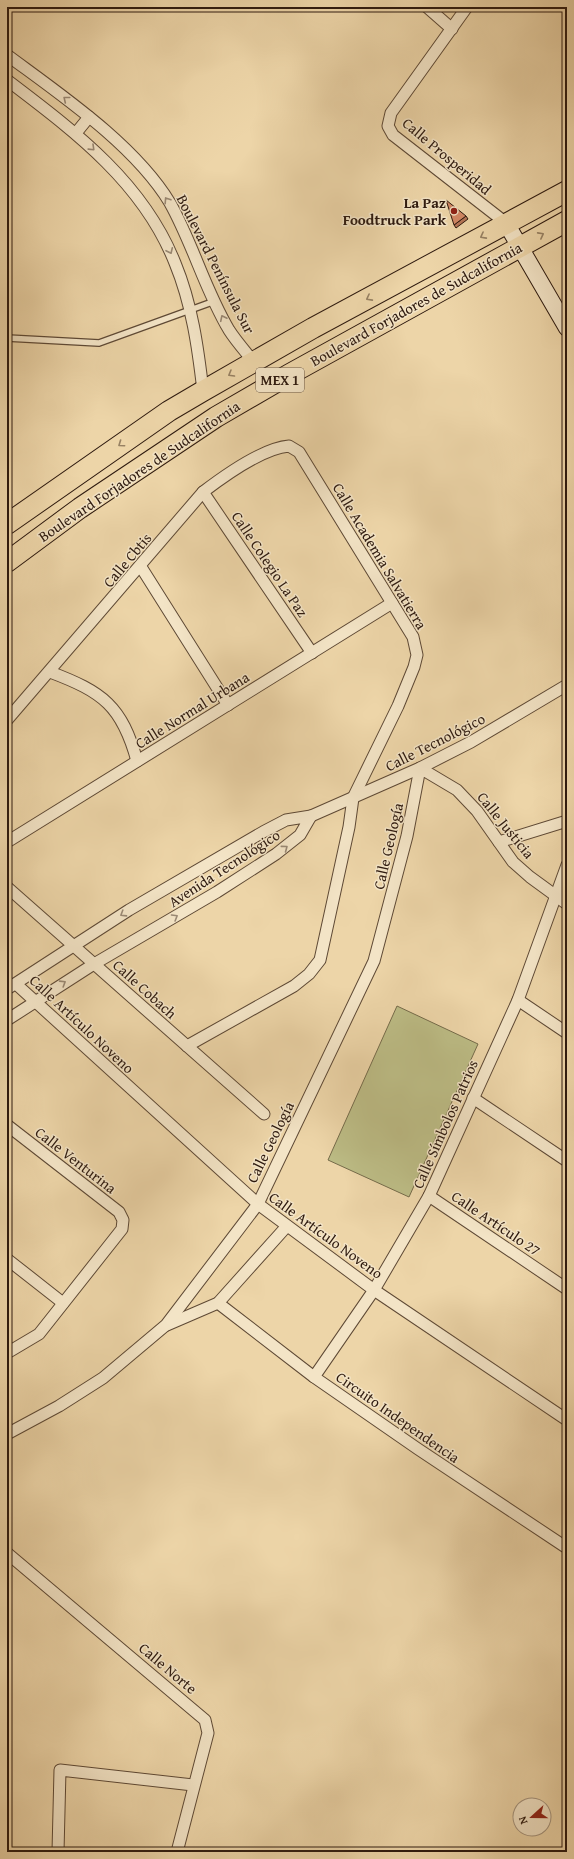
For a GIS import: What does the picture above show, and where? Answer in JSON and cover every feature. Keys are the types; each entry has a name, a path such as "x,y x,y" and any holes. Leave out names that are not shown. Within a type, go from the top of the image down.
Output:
{"highway":[{"name":"Boulevard Forjadores de Sudcalifornia","path":"7,524 169,411 253,361 567,191"},
{"name":"Boulevard Forjadores de Sudcalifornia","path":"9,557 111,486 216,417 567,221"}],"street":[{"path":"427,7 452,29"},
{"name":"Calle Prosperidad","path":"467,7 391,113 388,126 394,135 506,224"},
{"name":"Boulevard Península Sur","path":"7,54 89,117 150,176 169,202 193,249 229,330 253,361"},
{"path":"7,80 76,133 112,166 150,213 176,263 190,310 203,391"},
{"path":"76,133 89,117"},
{"path":"506,224 567,328"},
{"name":"Calle Cbtis","path":"7,720 141,567 203,492 216,482 272,448 289,446"},
{"name":"Calle Academia Salvatierra","path":"187,1046 294,986 315,968 321,952 347,834 353,798 405,690 417,655 413,637 299,452 289,446"},
{"name":"Calle Colegio La Paz","path":"203,492 312,653"},
{"path":"141,567 228,705"},
{"name":"Calle Normal Urbana","path":"7,842 392,603"},
{"path":"50,672 82,684 101,697 115,711 130,736 137,761"},
{"name":"Calle Tecnológico","path":"311,816 420,768 471,742 567,685"},
{"name":"Calle Justicia","path":"420,768 457,790 477,811 513,862 530,877 567,904"},
{"name":"Calle Geología","path":"7,1434 59,1406 103,1378 166,1325 258,1204 374,961 407,836 420,768"},
{"name":"Avenida Tecnológico","path":"11,986 129,910 263,832 286,820 311,816"},
{"name":"Avenida Tecnológico","path":"7,1020 34,1001 217,892 276,854 300,835 311,816"},
{"path":"498,842 567,821"},
{"name":"Calle Símbolos Patrios","path":"314,1377 374,1290 429,1196 472,1098 518,1000 567,865"},
{"name":"Calle Cobach","path":"7,887 264,1114"},
{"name":"Calle Artículo Noveno","path":"11,986 34,1001 258,1204 374,1290 567,1420"},
{"path":"518,1000 567,1033"},
{"path":"472,1098 567,1161"},
{"name":"Calle Venturina","path":"7,1125 119,1212 123,1220 122,1229 63,1303"},
{"name":"Calle Artículo 27","path":"429,1196 567,1289"},
{"path":"166,1325 218,1303 287,1226"},
{"path":"7,1259 63,1303 39,1334 7,1353"},
{"name":"Circuito Independencia","path":"218,1303 314,1377 418,1450 567,1548"},
{"name":"Calle Norte","path":"7,1553 205,1720 208,1732 176,1852"},
{"path":"58,1852 60,1770 193,1785"}],"lane":[{"path":"7,338 100,343 215,300"}],"green space":[{"path":"397,1006 478,1044 409,1197 328,1160"}],"building":[{"name":"La Paz Foodtruck Park","path":"446,200 466,216 454,225"}],"place":[{"name":"La Paz Foodtruck Park","path":"454,211"}]}
